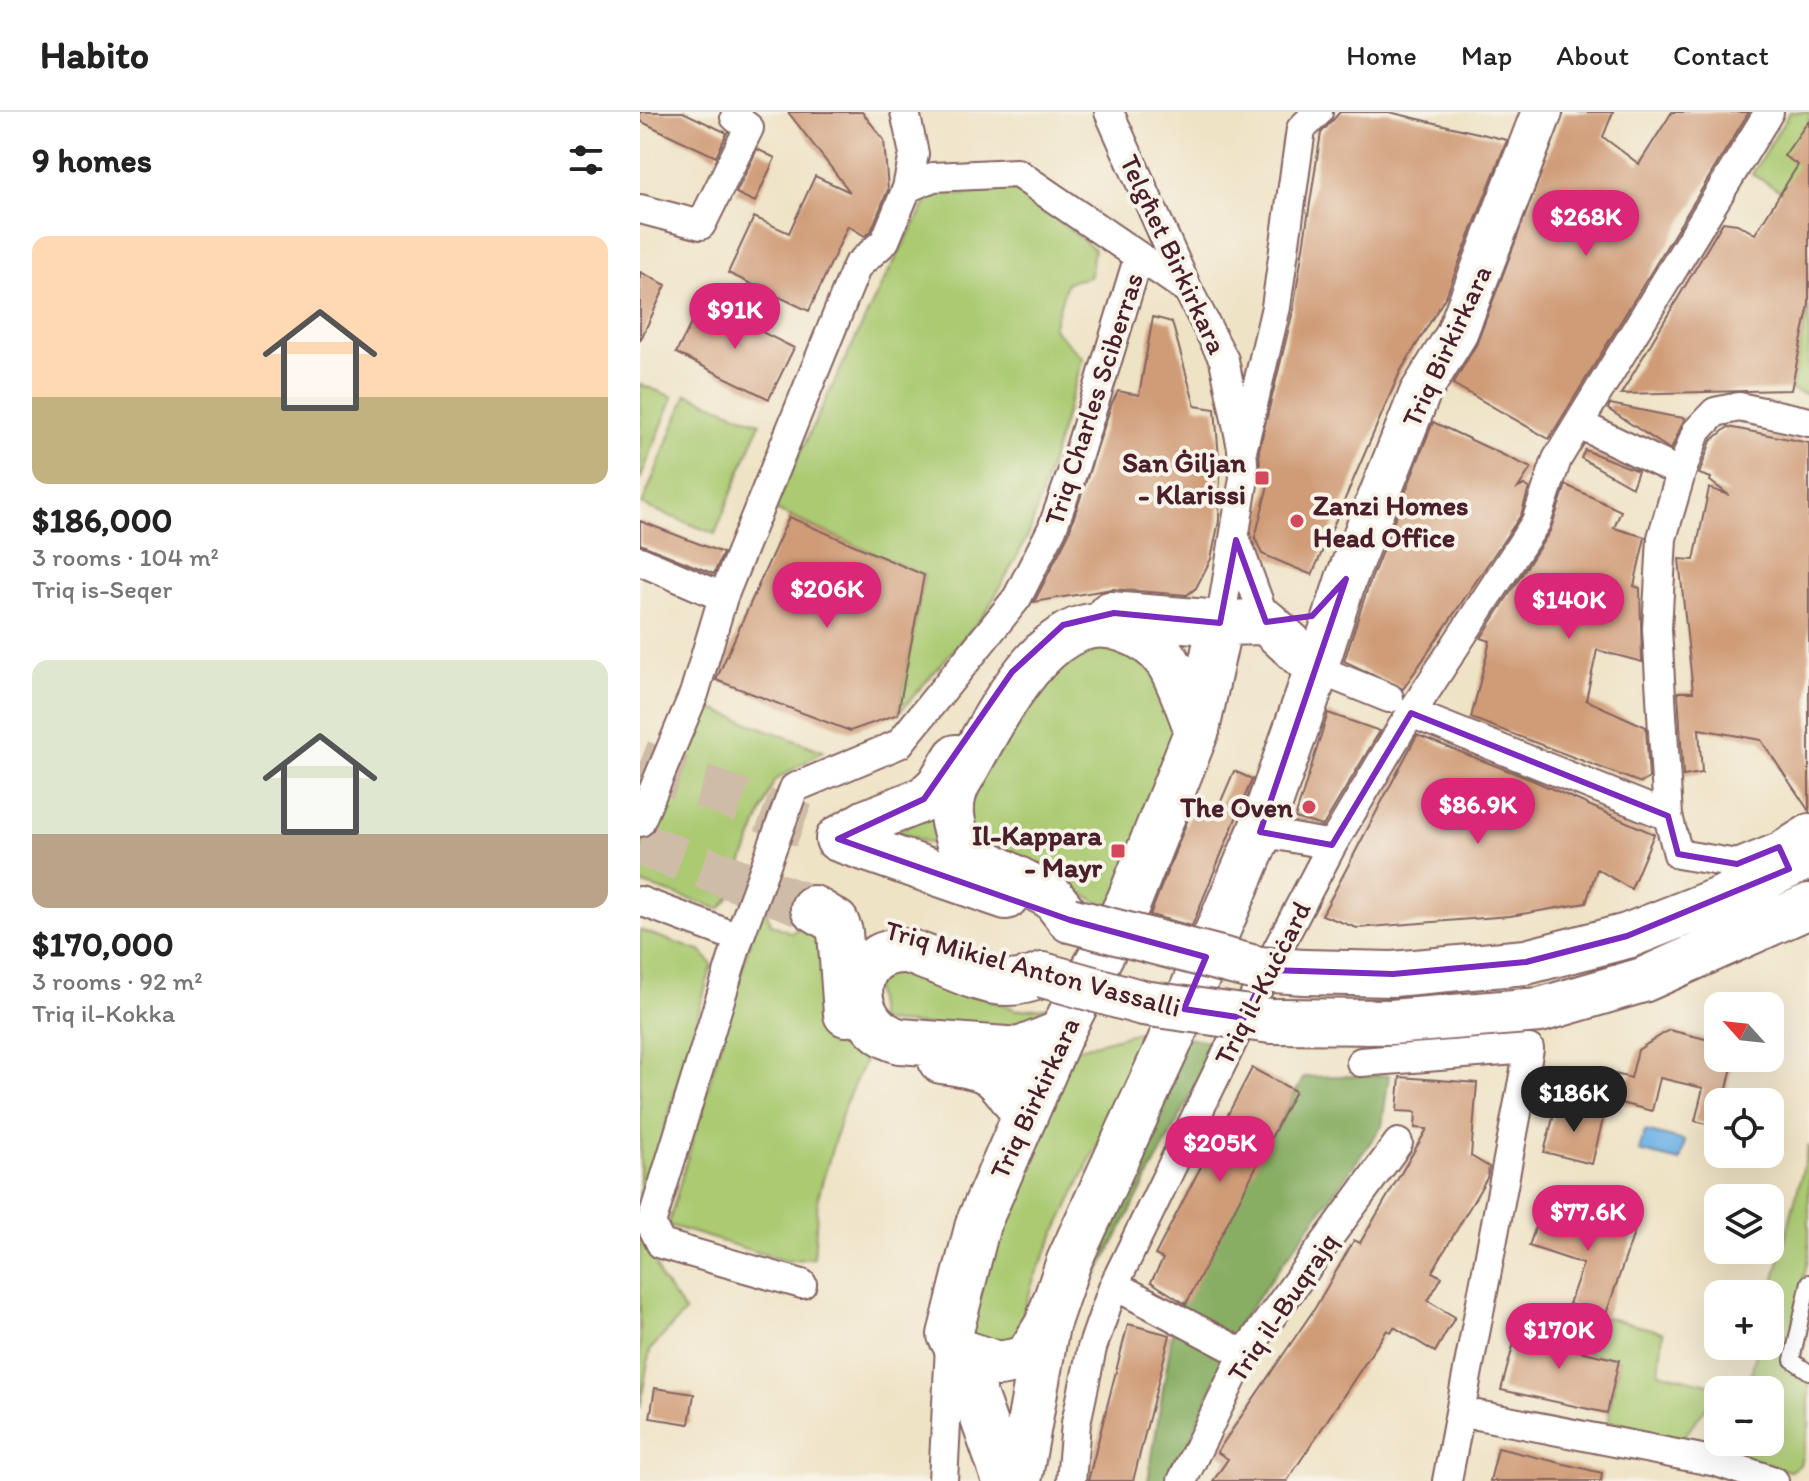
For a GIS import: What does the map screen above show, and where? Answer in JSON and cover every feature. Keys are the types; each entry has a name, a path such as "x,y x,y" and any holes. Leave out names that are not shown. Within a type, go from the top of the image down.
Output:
{"main road":[{"name":"Triq Birkirkara","path":"1019,1481 1030,1404 1047,1325 1069,1261 1168,1046 1260,832 1346,579 1420,393 1462,322 1542,112"},
{"name":"Triq Birkirkara","path":"1047,1325 1026,1359 999,1364 955,1343 978,1224 1061,1033 1129,901 1197,730 1220,623 1266,622 1312,616 1346,579"},
{"name":"Triq Mikiel Anton Vassalli","path":"1220,623 1114,613 1088,615 1063,625 1028,653 1012,672 938,786 924,799 866,822 838,839 1070,920 1259,969 1304,972 1393,974 1526,962 1627,936 1796,870"},
{"path":"1266,622 1317,669"},
{"path":"1070,920 1052,897 961,849 951,820 951,799 958,783 1033,662 1063,635 1082,627 1114,626 1132,633 1157,649 1169,664 1197,730"},
{"name":"Triq Mikiel Anton Vassalli","path":"1024,1114 1001,1082 982,1066 892,1055 856,1033 844,1000 840,932 836,922 813,908 1143,1003 1271,1021 1391,1022 1540,1010 1643,980 1796,870"},
{"path":"1043,975 1006,986 905,950 867,969 860,988 861,1005 871,1025 883,1035 900,1041 1019,1050 1061,1033"},
{"path":"955,1343 1005,1481"}],"street":[{"path":"640,209 701,225 749,128 735,117 737,112"},
{"path":"640,822 694,694 723,597 857,266 885,241 907,188 914,154 905,112"},
{"name":"Telgħet Birkirkara","path":"1109,112 1188,290 1224,360 1242,448 1244,478 1220,623"},
{"path":"1242,448 1276,307 1301,129 1318,112"},
{"name":"Triq il-Kuċċard","path":"1071,1481 1076,1423 1092,1348 1114,1285 1400,706 1536,522 1557,459 1581,425 1769,112"},
{"path":"907,188 933,177 1017,173 1138,259 1188,290"},
{"name":"Triq Charles Sciberras","path":"802,1284 661,1244 651,1224 739,938 794,788 899,744 1017,598 1052,529 1075,465 1138,259"},
{"path":"1809,422 1739,407 1715,412 1696,432 1662,538 1657,629 1668,816 1678,854 1796,870 1809,828"},
{"path":"1581,425 1681,473"},
{"name":"Telgħet Birkirkara","path":"1236,540 1266,622"},
{"path":"640,561 723,597"},
{"path":"1317,669 1668,816"},
{"path":"1260,832 1332,845"},
{"path":"640,901 739,938"},
{"path":"1361,1062 1529,1049 1447,1481"},
{"name":"Triq il-Buqrajq","path":"1182,1481 1244,1354 1398,1143"},
{"path":"1114,1285 1244,1354"},
{"path":"943,1481 955,1343"},
{"path":"1462,1412 1717,1462 1774,1481"}],"lane":[{"path":"1809,1282 1792,1360 1809,1372"}],"highlighted area":[{"path":"1236,540 1266,622 1312,616 1346,579 1260,832 1332,845 1411,713 1668,816 1678,854 1737,864 1779,847 1789,869 1627,936 1526,962 1393,974 1267,970 1244,1018 1184,1009 1206,957 1070,920 838,839 924,799 1012,672 1063,625 1114,613 1220,623"}],"green space":[{"path":"1790,112 1809,112 1809,208 1752,174"},
{"path":"1016,186 1094,249 1090,277 1067,282 1053,328 1083,358 1029,534 987,611 898,714 924,575 773,509 882,284 933,190 963,195"},
{"path":"1809,305 1809,395 1791,390"},
{"path":"640,384 673,397 640,480"},
{"path":"687,394 760,423 715,534 642,505"},
{"path":"1102,640 1124,646 1172,692 1176,740 1110,909 968,828 972,789 1023,719 1052,667"},
{"path":"702,705 823,751 774,781 729,898 720,909 640,883 640,850"},
{"path":"934,811 944,848 897,832"},
{"path":"762,900 771,924 792,933 803,922 835,933 842,1036 867,1056 845,1104 818,1197 814,1258 786,1261 668,1225"},
{"path":"640,930 702,952 712,965 640,1214"},
{"path":"904,966 1017,1010 1054,1007 1023,1031 879,1022 873,980"},
{"path":"1138,1032 1147,1040 1034,1278 1016,1337 1003,1345 972,1336 993,1222 1075,1049"},
{"path":"1182,1036 1218,1043 1090,1289 1070,1283"},
{"path":"1389,1075 1382,1126 1235,1329 1174,1481 1148,1481 1176,1310 1304,1077"},
{"path":"1809,1145 1809,1254 1788,1348 1792,1367 1809,1381 1809,1426 1800,1465 1790,1471 1727,1456 1784,1456 1784,1376 1750,1376 1754,1360 1784,1360 1784,1280 1775,1280 1779,1264 1784,1264 1784,1244"},
{"path":"640,1221 661,1279 685,1312 650,1350 640,1408"},
{"path":"1605,1317 1663,1332 1659,1372 1704,1383 1704,1410 1683,1438 1607,1426 1619,1360 1578,1350 1602,1334"}],"water":[{"path":"1645,1131 1685,1141 1680,1161 1639,1151"}],"building":[{"path":"640,112 683,112 727,133 716,157 640,121"},
{"path":"788,112 862,112 884,140 888,190 871,231 865,236 848,226 809,311 728,273 754,217 789,233 815,176 850,192"},
{"path":"1340,112 1389,112 1507,140 1446,296 1400,372 1312,575 1262,554 1255,538 1271,473 1260,467 1259,450 1293,311 1321,133"},
{"path":"1564,112 1613,112 1603,137 1639,164 1672,112 1749,112 1549,439 1453,384 1477,343"},
{"path":"1809,120 1809,305 1791,390 1621,394 1723,222 1737,224 1755,234 1798,165 1784,156"},
{"path":"757,149 775,158 755,202 736,193"},
{"path":"640,272 666,285 640,341"},
{"path":"702,302 794,348 769,399 676,353"},
{"path":"1153,317 1172,322 1195,406 1215,409 1220,470 1219,521 1211,559 1196,588 1187,595 1112,589 1034,602 1068,535 1118,391 1139,395"},
{"path":"1610,404 1685,418 1671,450 1608,409"},
{"path":"1433,422 1531,468 1518,488 1524,485 1529,488 1521,515 1403,689 1344,661 1368,587"},
{"path":"1728,427 1809,443 1809,811 1761,740 1699,729 1702,773 1683,776 1678,692 1693,692 1679,559 1694,560 1709,488 1729,495 1710,481 1711,478 1699,474 1711,441"},
{"path":"1585,450 1638,471 1632,487 1581,458"},
{"path":"1566,485 1621,511 1614,528 1645,537 1634,586 1640,588 1642,662 1597,650 1586,700 1646,727 1649,778 1641,783 1471,718 1490,641 1481,638 1550,531"},
{"path":"789,517 924,575 898,714 850,731 716,680"},
{"path":"640,521 723,553 714,574 640,544"},
{"path":"1328,713 1380,731 1323,826 1295,818"},
{"path":"1417,735 1532,780 1654,834 1631,889 1597,869 1586,903 1510,916 1357,928 1322,915"},
{"path":"1234,771 1252,779 1192,926 1150,915 1194,804 1216,813"},
{"path":"1669,1030 1704,1039 1704,1072 1731,1072 1727,1088 1704,1088 1704,1123 1695,1121 1703,1088 1660,1078 1652,1111 1609,1100 1615,1074 1631,1078 1638,1050"},
{"path":"1252,1068 1295,1091 1186,1304 1151,1282 1163,1259 1155,1255"},
{"path":"1400,1077 1477,1083 1471,1156 1489,1167 1487,1178 1432,1272 1442,1277 1428,1301 1455,1317 1435,1352 1394,1327 1391,1332 1387,1330 1287,1481 1213,1481 1228,1459 1217,1452 1315,1308 1354,1240 1360,1243 1427,1129 1415,1128 1416,1112 1397,1111"},
{"path":"1557,1103 1604,1115 1592,1164 1544,1152"},
{"path":"1570,1205 1636,1227 1605,1317 1569,1304 1583,1264 1529,1246 1536,1225 1548,1229 1553,1212 1567,1216"},
{"path":"1536,1322 1562,1329 1557,1346 1619,1360 1607,1413 1501,1390 1518,1328 1533,1332"},
{"path":"1128,1324 1170,1335 1133,1481 1088,1481"},
{"path":"655,1388 694,1394 689,1424 650,1418"},
{"path":"1498,1448 1602,1473 1601,1481 1490,1481"}],"tunnel":[{"path":"640,762 838,839"},
{"path":"640,844 813,908"}],"place":[{"name":"San Ġiljan - Klarissi","path":"1262,478"},
{"name":"Zanzi Homes Head Office","path":"1297,521"},
{"name":"The Oven","path":"1309,807"},
{"name":"Il-Kappara - Mayr","path":"1118,851"}]}
